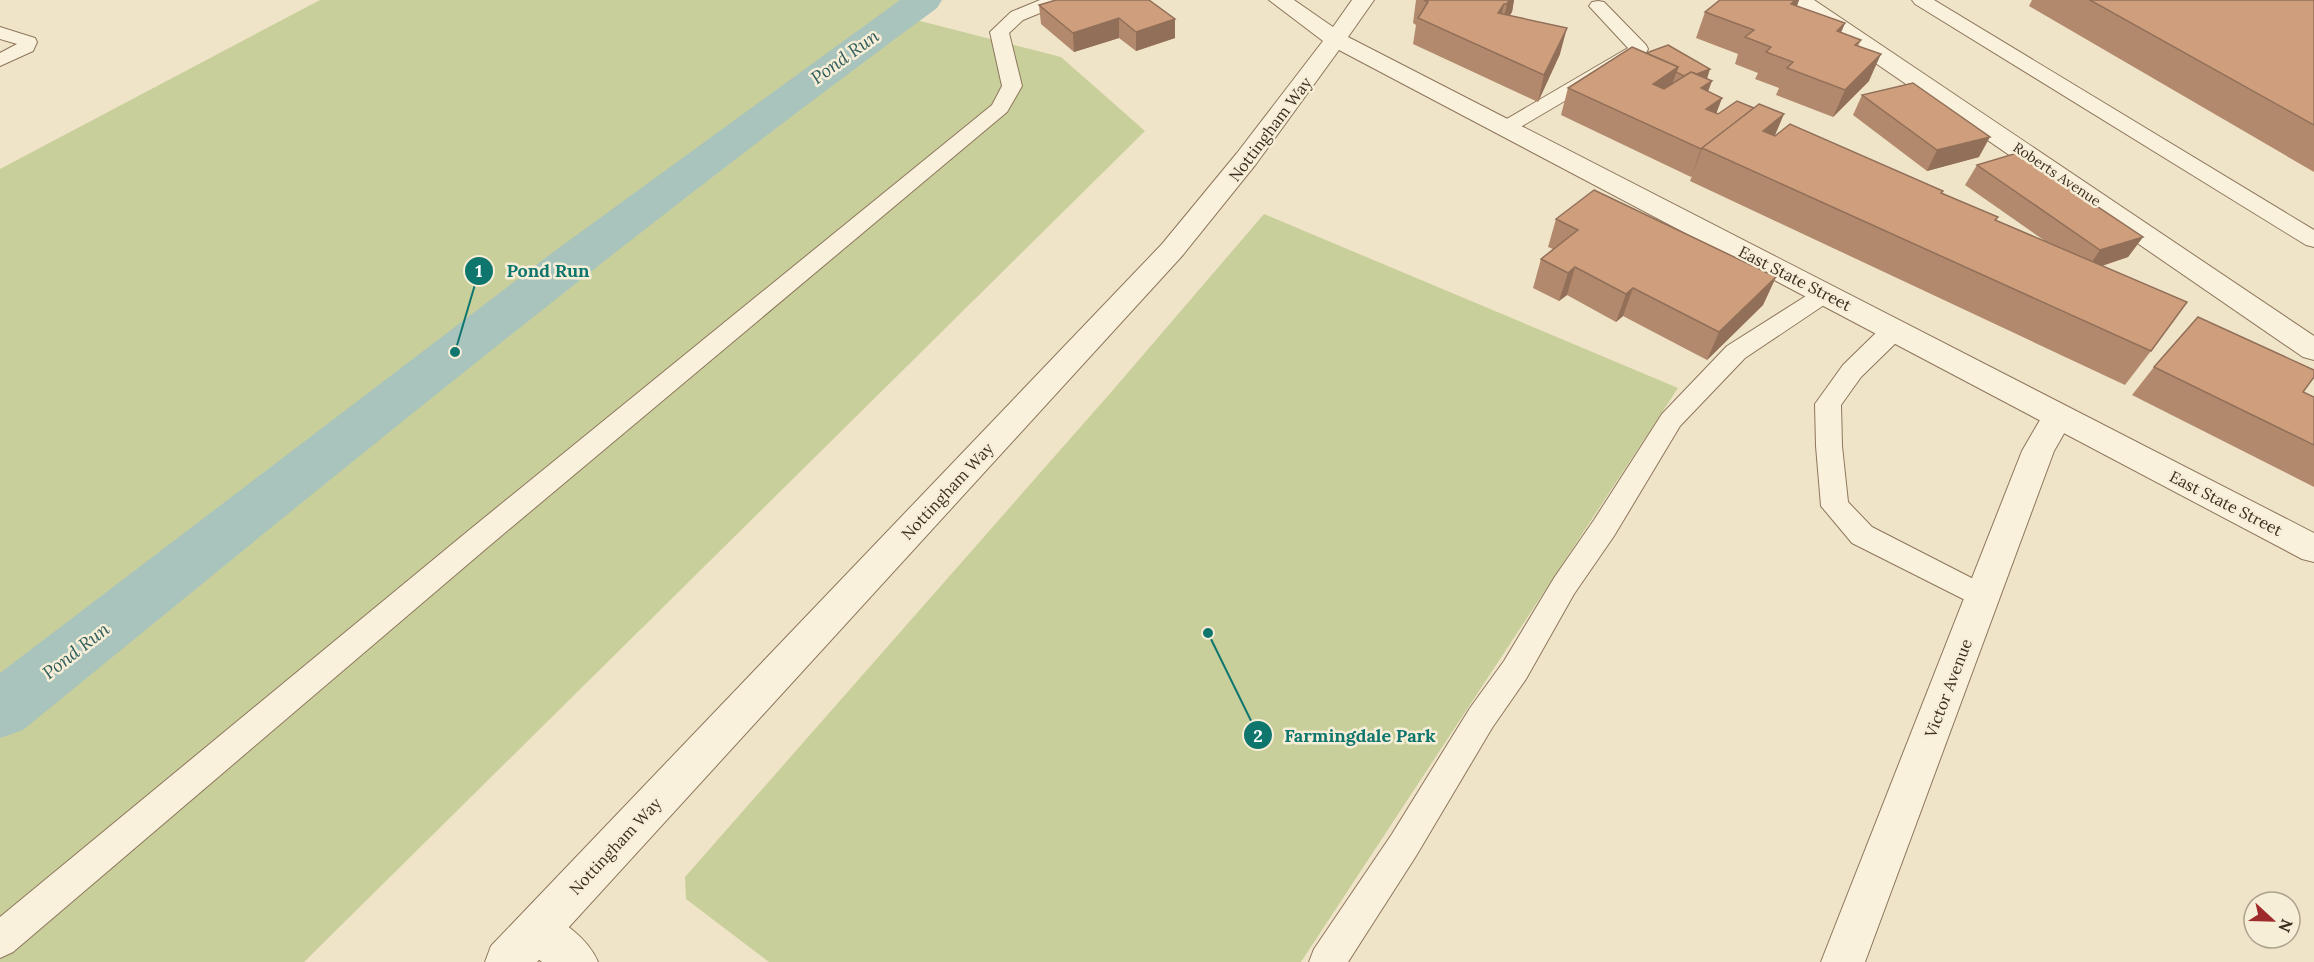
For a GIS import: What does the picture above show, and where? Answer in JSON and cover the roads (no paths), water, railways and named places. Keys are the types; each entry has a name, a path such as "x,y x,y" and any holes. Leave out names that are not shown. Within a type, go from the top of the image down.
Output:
{"street":[{"name":"East State Street","path":"1280,0 1336,40 2314,549"},
{"name":"Nottingham Way","path":"507,962 1172,250 1228,185 1363,0"},
{"name":"Roberts Avenue","path":"1799,0 2314,350"},
{"name":"Victor Avenue","path":"1843,962 2038,451 2058,416"},
{"path":"537,930 576,962"}],"lane":[{"path":"0,940 487,531 1000,108 1012,86 999,32 1017,16 1056,0"},
{"path":"1921,0 2314,240"},
{"path":"1505,128 1639,50 1598,6"},
{"path":"0,33 28,42 26,47 0,60"},
{"path":"1327,962 1404,845 1481,718 1515,670 1564,586 1604,528 1671,420 1736,352 1825,294"},
{"path":"1894,330 1852,371 1828,404 1829,446 1835,506 1862,535 1983,597"}],"waterway":[{"name":"Pond Run","path":"0,710 573,260 806,85 924,0"}],"place":[{"name":"Pond Run","path":"455,352"},
{"name":"Farmingdale Park","path":"1208,633"}]}
